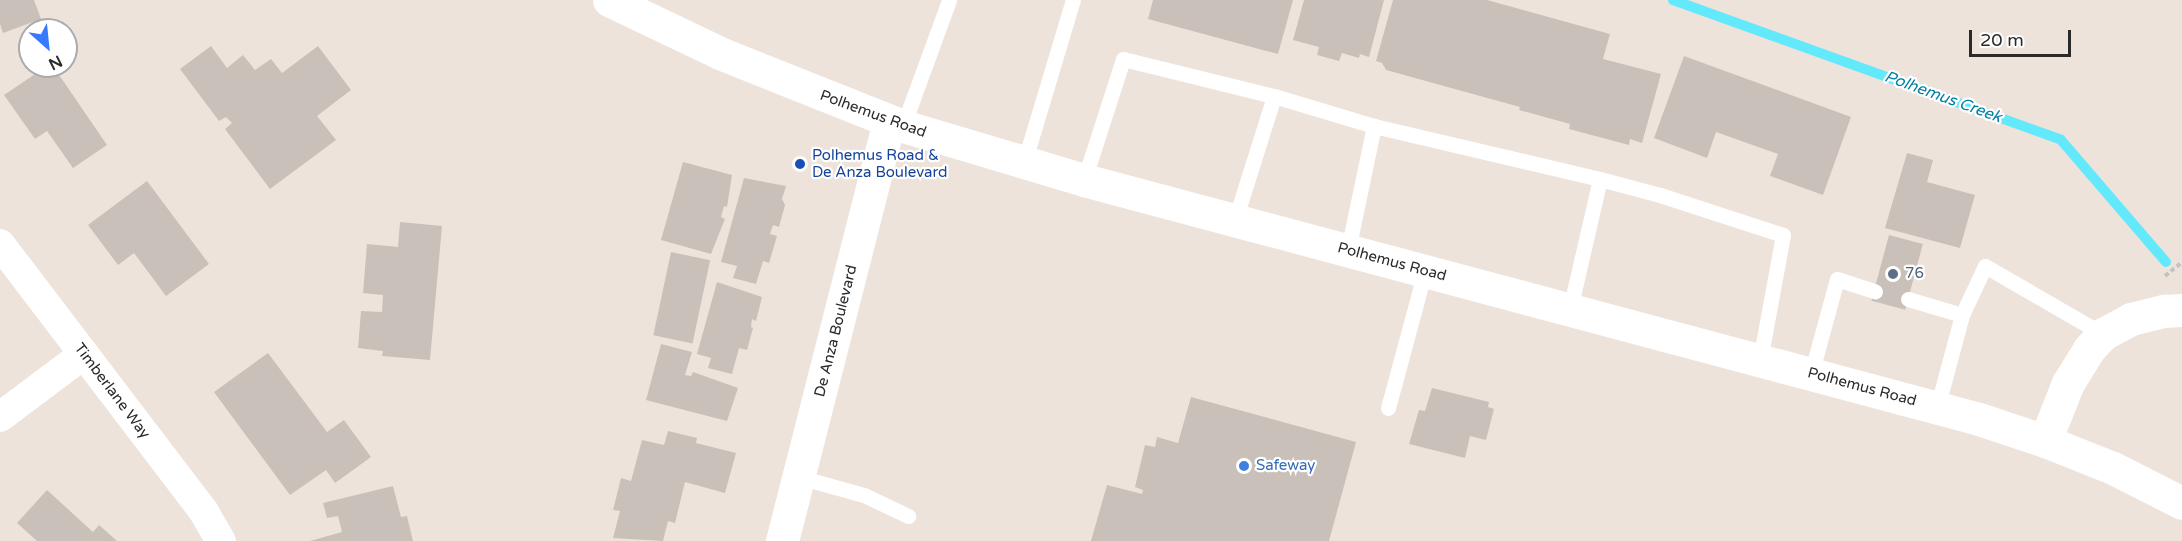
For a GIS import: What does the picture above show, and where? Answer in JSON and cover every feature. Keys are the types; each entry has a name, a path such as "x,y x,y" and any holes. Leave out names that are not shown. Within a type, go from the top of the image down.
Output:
{"main road":[{"name":"Polhemus Road","path":"609,0 722,54 896,124 1084,180 1937,408 2045,441 2113,468 2182,503"},
{"name":"De Anza Boulevard","path":"782,541 896,124"},
{"path":"2045,441 2068,383 2089,349 2103,334 2131,319 2164,310 2182,310"}],"street":[{"name":"Timberlane Way","path":"0,244 204,512 221,541"},
{"path":"0,417 84,354"}],"lane":[{"path":"896,124 949,0"},
{"path":"1024,163 1073,0"},
{"path":"1084,180 1123,59 1274,96 1374,126 1600,179 1660,195 1784,235 1760,360"},
{"path":"1235,220 1274,96"},
{"path":"1348,250 1374,126"},
{"path":"1569,309 1600,179"},
{"path":"1937,408 1962,315 1985,266 2103,334"},
{"path":"1388,408 1425,271"},
{"path":"1810,374 1837,279 1875,291"},
{"path":"1908,299 1962,315"},
{"path":"798,477 864,495 908,516"}],"building":[{"path":"0,0 34,0 41,18 18,18 18,27 3,33 0,24"},
{"path":"1153,0 1293,0 1278,54 1148,19"},
{"path":"1304,0 1384,0 1369,57 1360,54 1359,58 1342,53 1339,61 1317,55 1319,47 1293,40"},
{"path":"1393,0 1487,0 1610,34 1603,59 1661,74 1642,143 1630,139 1629,145 1569,129 1570,124 1519,110 1520,107 1386,70 1382,63 1376,61"},
{"path":"211,46 227,68 243,55 255,70 271,59 282,73 318,46 351,90 317,116 336,140 270,189 225,129 232,123 226,117 219,121 180,69"},
{"path":"1684,56 1851,117 1823,195 1770,176 1778,154 1716,132 1707,158 1654,138"},
{"path":"29,78 61,78 107,145 73,168 47,131 35,139 4,95"},
{"path":"1907,153 1933,160 1927,182 1975,195 1960,248 1885,228"},
{"path":"683,162 732,175 727,207 724,206 721,217 725,219 711,254 661,240"},
{"path":"744,178 786,186 782,199 785,205 779,227 773,225 770,234 777,236 769,263 763,261 756,284 733,278 737,266 721,262"},
{"path":"147,181 209,264 166,296 134,253 118,265 88,225"},
{"path":"400,222 442,226 430,360 382,356 383,351 358,348 361,311 382,312 383,295 363,293 367,244 398,247"},
{"path":"1889,235 1923,244 1905,310 1871,301"},
{"path":"671,252 710,260 692,343 653,335"},
{"path":"717,282 762,297 756,321 752,319 751,327 753,328 747,350 739,348 732,374 708,368 711,358 697,354"},
{"path":"661,344 692,352 685,375 691,376 693,372 738,388 727,421 646,400"},
{"path":"268,353 327,432 344,420 371,457 335,483 326,470 290,495 214,392"},
{"path":"1432,388 1489,402 1488,407 1494,409 1486,440 1470,436 1465,458 1409,444 1419,410 1425,411"},
{"name":"Safeway","path":"1191,397 1356,442 1329,541 1091,541 1107,485 1142,494 1143,490 1135,487 1145,445 1155,447 1157,437 1178,443"},
{"path":"668,431 697,438 696,443 736,453 725,493 685,482 675,523 668,521 663,541 613,538 620,511 613,510 621,478 631,481 642,440 664,445"},
{"path":"393,486 401,517 407,516 413,541 310,541 342,532 338,516 327,518 323,503"},
{"path":"47,490 93,532 99,525 117,541 37,541 17,523"}],"waterway":[{"name":"Polhemus Creek","path":"1673,0 2061,140 2166,262"}],"place":[{"name":"Polhemus Road & De Anza Boulevard","path":"800,164"},
{"name":"76","path":"1893,274"},
{"name":"Safeway","path":"1244,466"}]}
